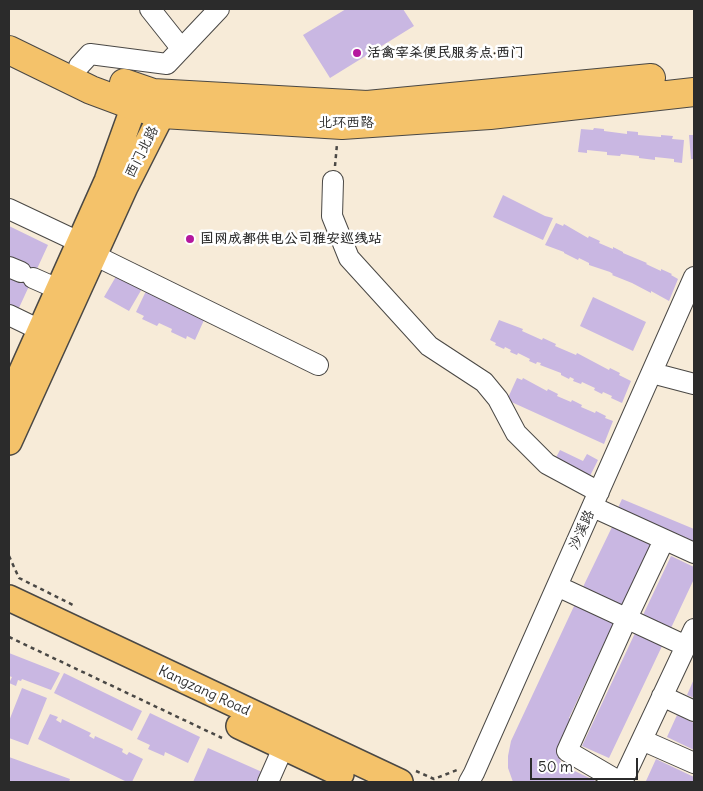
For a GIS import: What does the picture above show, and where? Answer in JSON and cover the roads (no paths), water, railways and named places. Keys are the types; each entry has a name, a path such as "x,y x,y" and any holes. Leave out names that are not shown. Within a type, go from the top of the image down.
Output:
{"highway":[{"name":"北环西路","path":"9,32 98,75 150,104 368,105 694,74"},
{"name":"北环西路","path":"9,50 91,90 150,104 338,125 490,115 694,92"}],"main road":[{"name":"西门北路","path":"9,400 16,367 40,330 58,289 125,187 150,104"},
{"name":"西门北路","path":"9,442 86,248"},
{"name":"Kangzang Road","path":"9,598 400,782"},
{"name":"Kangzang Road","path":"9,616 283,748 360,782"}],"street":[{"path":"150,9 182,48"},
{"path":"79,66 90,54 167,64 219,9"},
{"path":"333,181 332,216 349,258 429,346 484,382 498,399 516,434 547,464 596,500 664,540 694,553"},
{"path":"9,209 318,364"},
{"path":"21,272 58,289"},
{"name":"沙溪路","path":"469,782 694,276"},
{"path":"9,315 40,330"},
{"path":"652,373 694,384"},
{"path":"557,586 627,618 689,646 662,696 621,782 567,751 627,618 664,540"},
{"path":"662,696 694,710"},
{"path":"642,740 694,763"},
{"path":"268,782 283,748"}],"place":[{"name":"活禽宰杀便民服务点·西门","path":"357,53"},
{"name":"国网成都供电公司雅安巡线站","path":"190,239"}]}
